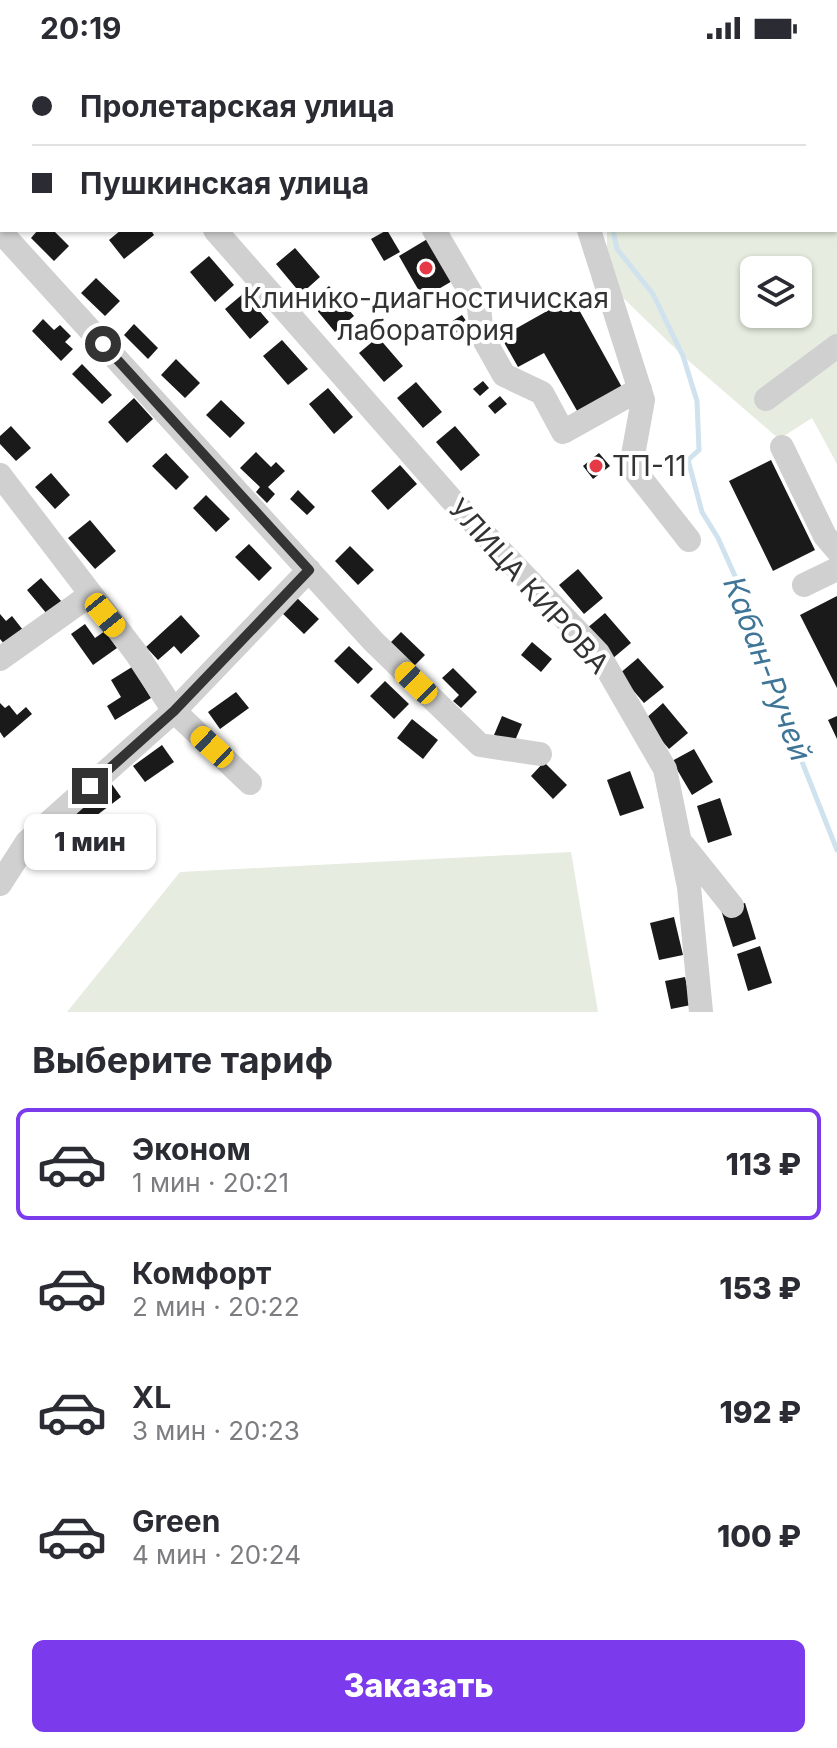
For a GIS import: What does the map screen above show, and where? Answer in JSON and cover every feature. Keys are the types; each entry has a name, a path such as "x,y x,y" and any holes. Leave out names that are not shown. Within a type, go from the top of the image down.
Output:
{"street":[{"path":"1,232 373,641 480,745 540,754"},
{"name":"УЛИЦА КИРОВА","path":"217,232 451,499 598,653 665,769 689,887 701,1012"},
{"path":"435,232 479,307 482,336 504,375 542,393 563,432 640,389"},
{"path":"590,232 643,400 631,466 689,540"},
{"path":"766,399 837,346"},
{"path":"782,447 825,536 837,550"},
{"path":"0,475 136,653 174,711 250,783"},
{"path":"804,585 837,569"},
{"path":"0,884 27,842 174,711 309,570"},
{"path":"1,657 90,595"},
{"path":"680,841 732,906"}],"shaded area":[{"path":"607,232 837,232 837,464 812,418 779,439 683,356 615,290"},
{"path":"571,852 598,1012 67,1012 180,872"}],"building":[{"path":"36,232 55,232 69,246 54,261 31,238"},
{"path":"119,232 152,232 154,235 124,259 109,240"},
{"path":"388,232 400,252 384,261 371,239"},
{"name":"Клинико-диагностичиская лаборатория","path":"429,238 454,280 423,298 399,256"},
{"path":"295,248 320,277 301,294 276,264"},
{"path":"209,256 234,285 215,302 190,272"},
{"path":"96,278 120,301 105,316 81,293"},
{"path":"329,286 354,316 335,332 310,302"},
{"path":"244,293 269,322 250,339 225,309"},
{"path":"572,297 624,391 580,416 544,353 518,367 501,337"},
{"path":"462,315 469,325 452,335 446,325"},
{"path":"43,319 54,330 60,325 71,336 65,342 73,349 61,361 32,331"},
{"path":"134,324 158,348 148,359 124,335"},
{"path":"378,337 403,366 384,382 359,353"},
{"path":"282,340 308,369 288,385 263,356"},
{"path":"176,359 200,383 185,398 161,375"},
{"path":"82,364 112,395 102,404 72,374"},
{"path":"483,381 489,388 480,396 473,389"},
{"path":"416,382 442,412 423,428 397,398"},
{"path":"328,388 353,417 334,434 309,404"},
{"path":"500,396 507,404 495,414 488,406"},
{"path":"134,398 153,419 127,443 108,422"},
{"path":"221,400 245,423 230,438 206,415"},
{"path":"11,426 31,448 16,461 0,444 0,436"},
{"path":"455,426 480,455 461,471 436,442"},
{"path":"256,452 271,467 276,462 285,471 268,487 275,494 267,503 256,492 260,487 240,468"},
{"path":"166,453 189,477 176,490 152,466"},
{"name":"ТП-11","path":"599,453 610,466 593,479 583,466"},
{"path":"771,460 815,550 773,571 729,481"},
{"path":"400,465 417,484 388,510 371,491"},
{"path":"51,473 70,495 55,509 35,487"},
{"path":"298,490 315,507 307,515 290,499"},
{"path":"206,495 230,519 216,532 193,508"},
{"path":"90,520 116,551 95,569 68,538"},
{"path":"249,544 272,568 259,581 235,557"},
{"path":"350,546 374,570 358,585 335,561"},
{"path":"578,569 603,598 584,614 559,585"},
{"path":"41,578 62,602 47,614 27,590"},
{"path":"295,596 319,619 304,634 280,611"},
{"path":"837,596 837,688 800,615"},
{"path":"605,613 631,643 612,659 586,629"},
{"path":"0,614 6,621 12,616 23,630 5,645 0,639"},
{"path":"181,615 200,636 181,654 174,646 158,660 146,647"},
{"path":"85,624 95,638 105,631 117,648 93,665 71,634"},
{"path":"401,632 425,655 410,670 386,647"},
{"path":"532,642 552,659 541,672 521,655"},
{"path":"349,646 373,669 358,684 334,661"},
{"path":"638,658 664,687 644,703 619,674"},
{"path":"132,667 151,698 115,720 107,706 121,697 111,680"},
{"path":"453,668 477,692 461,708 453,701 459,695 442,678"},
{"path":"385,681 409,704 394,719 370,696"},
{"path":"236,692 249,708 220,729 208,712"},
{"path":"0,703 5,708 9,705 17,715 26,707 32,714 4,738 0,732"},
{"path":"663,703 688,733 669,749 644,720"},
{"path":"502,716 522,724 514,743 494,735"},
{"path":"837,716 837,739 828,720"},
{"path":"412,719 438,740 423,759 397,738"},
{"path":"162,745 174,762 145,782 133,766"},
{"path":"694,749 713,782 692,795 672,761"},
{"path":"544,762 567,785 553,799 531,776"},
{"path":"630,771 644,808 620,816 607,780"},
{"path":"111,783 121,797 76,831 65,817"},
{"path":"720,798 732,835 708,843 697,806"},
{"path":"745,903 756,939 733,947 721,910"},
{"path":"674,917 683,955 659,960 650,923"},
{"path":"760,946 772,983 748,991 737,954"},
{"path":"685,977 691,1005 671,1009 665,981"}],"waterway":[{"name":"Кабан-Ручей","path":"613,232 617,249 653,294 683,356 697,401 699,450 688,460 702,512 718,538 751,612 760,656 837,850"}],"place":[{"name":"Клинико-диагностичиская лаборатория","path":"426,268"},
{"name":"ТП-11","path":"596,466"}],"route":[{"path":"90,786 174,711 309,570 103,344"}]}
